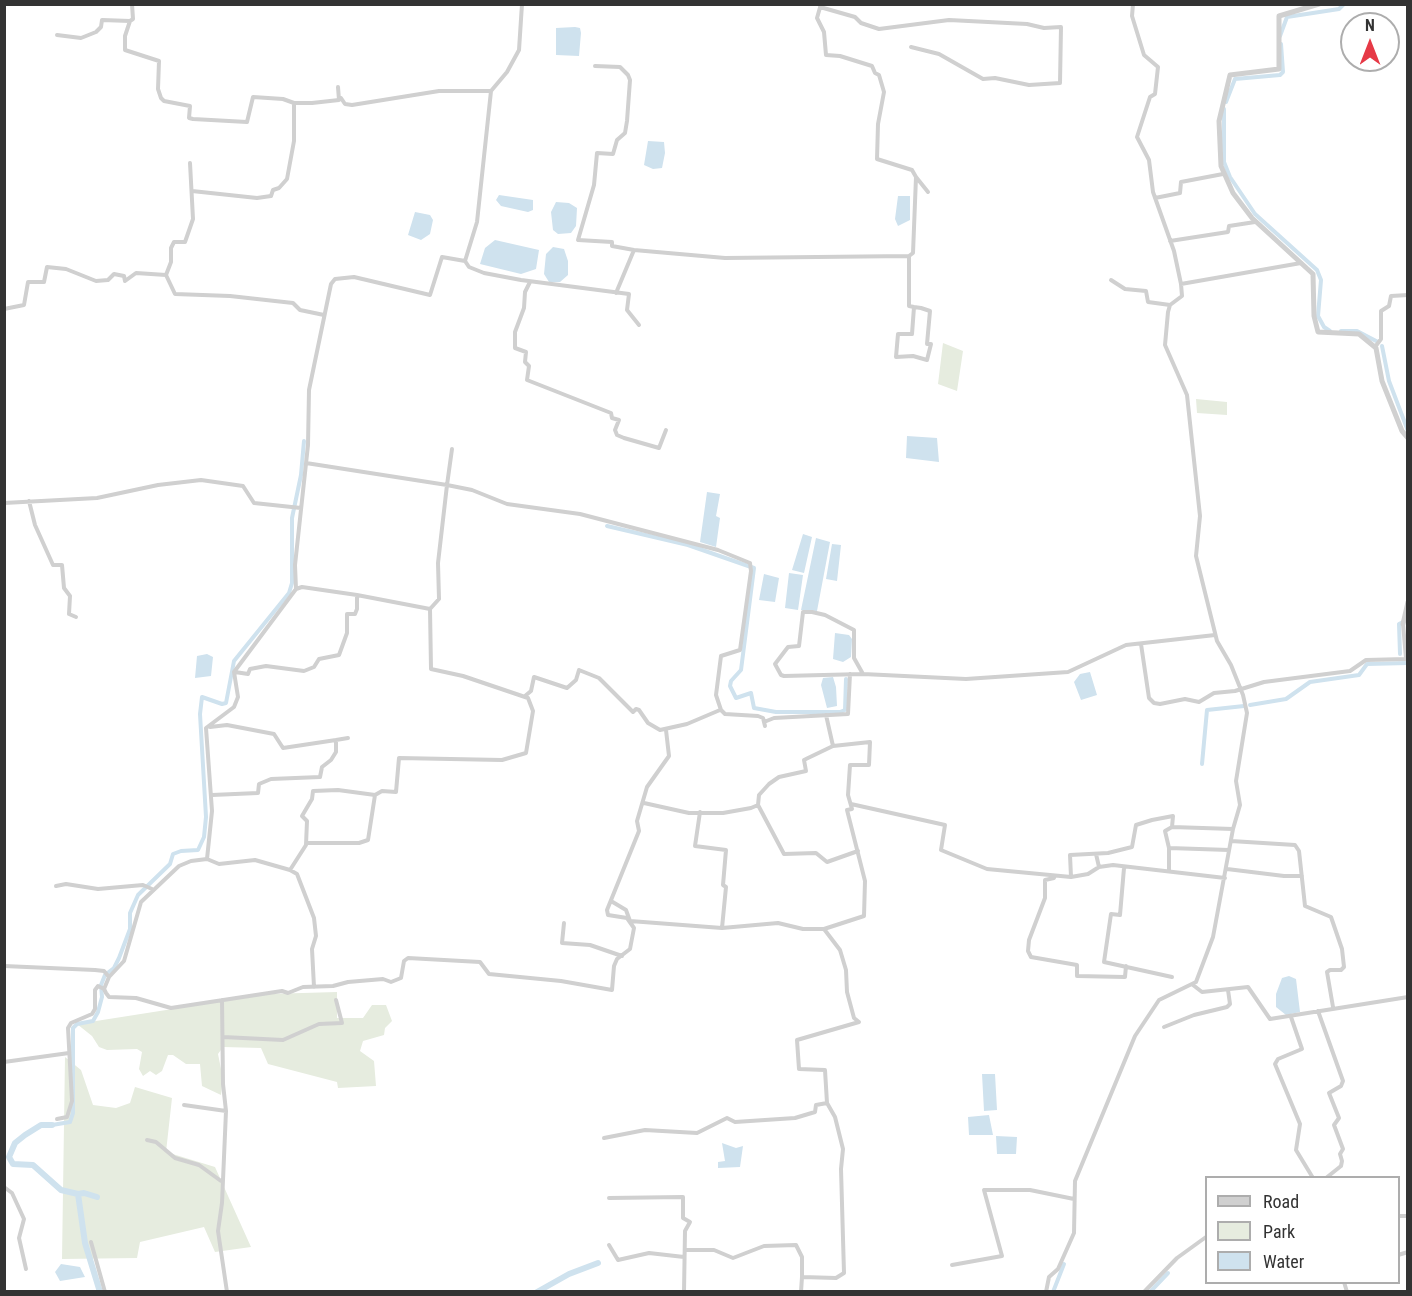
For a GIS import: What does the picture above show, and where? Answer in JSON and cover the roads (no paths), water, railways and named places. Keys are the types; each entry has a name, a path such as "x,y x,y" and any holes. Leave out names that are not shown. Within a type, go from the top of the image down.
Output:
{"street":[{"path":"132,4 133,19 130,21 125,36 125,50 159,61 158,89 161,98 164,101 190,106 189,118 243,123 249,120 253,97 283,99 294,103 341,98"},
{"path":"465,261 477,222 491,91 507,72 519,50 522,4"},
{"path":"1111,280 1125,289 1146,291 1148,302 1170,305 1182,296 1170,241 1155,198 1149,160 1137,137 1149,97 1155,94 1158,67 1144,55 1132,16 1133,4"},
{"path":"1319,4 1279,16 1279,69 1230,75 1219,121 1219,158 1223,174 1240,204 1314,278 1314,316 1318,332 1359,334 1375,347 1382,381 1407,438"},
{"path":"911,47 939,54 982,79 995,78 1029,85 1060,82 1061,27 1044,28 1027,24 949,20 879,29 861,23 855,16 820,6 817,18 824,32 826,55 840,56 872,66 875,73 879,75 884,92 878,124 877,159 912,170 928,192"},
{"path":"57,35 81,38 96,32 101,27 102,21 130,21"},
{"path":"595,66 620,68 630,80 627,121 625,133 617,140 613,154 597,153 594,185 578,240 612,242 612,246 634,250 724,258 909,256 913,253 916,177"},
{"path":"338,87 345,104 352,105 439,91 491,91"},
{"path":"191,191 257,198 271,196 273,190 285,183 287,179 294,141 294,103"},
{"path":"190,163 194,219 184,242 174,242 166,275 175,294 230,296 293,303 300,310 324,315"},
{"path":"1155,198 1180,193 1181,182 1223,174"},
{"path":"1170,241 1228,232 1229,226 1256,222"},
{"path":"616,293 634,250"},
{"path":"206,728 234,707 238,697 234,672 296,589 297,507 306,463 309,390 324,315 335,279 354,277 430,295 442,256 465,261 469,267 484,273 530,282 629,294 627,310 639,326"},
{"path":"909,256 909,306 914,307 930,311 927,344 931,344 927,360 913,356 896,357 898,334 912,334 914,307"},
{"path":"1181,284 1301,263"},
{"path":"4,309 24,305 28,282 43,284 47,267 66,268 96,281 108,280 114,274 123,276 125,281 136,273 166,275"},
{"path":"530,282 525,292 524,309 515,332 515,348 526,352 525,362 529,366 527,380 611,413 612,417 619,420 615,430 616,435 624,438 659,448 666,430"},
{"path":"1375,347 1381,339 1381,311 1388,307 1390,296 1407,295"},
{"path":"1170,305 1166,349 1187,395 1200,516 1196,556 1215,635 1240,687 1247,713 1236,782 1240,806 1233,829 1213,937 1195,988"},
{"path":"290,870 306,843 307,821 302,816 312,799 313,791 338,790 375,795 382,791 396,792 399,758 502,760 526,753 533,711 524,697 463,676 431,669 430,609 439,599 438,563 452,449"},
{"path":"306,463 447,485 472,490 507,504 580,514 718,550 750,563 751,572 740,650 721,656 716,695 721,710 725,714 758,716 765,724 774,718 848,714 850,674"},
{"path":"4,503 97,498 158,485 201,480 243,486 254,503 297,507"},
{"path":"28,501 35,525 53,565 62,565 64,588 69,596 69,614 76,616"},
{"path":"296,589 357,595 430,609"},
{"path":"234,672 248,674 250,669 266,666 306,670 314,667 319,659 339,655 348,633 347,614 355,614 357,595"},
{"path":"1141,644 1149,698 1154,703 1185,699 1199,702 1214,693 1235,691 1240,687 1350,671 1366,660 1407,659 1403,621 1407,602"},
{"path":"863,674 854,658 854,630 825,615 803,612 799,646 788,647 775,664 781,675 863,674 966,679 1063,673 1103,654 1141,644 1215,635"},
{"path":"524,697 531,691 534,677 567,688 576,680 579,670 586,671 606,684 633,712 636,709 648,723 666,730 721,710"},
{"path":"826,715 834,746"},
{"path":"206,728 227,726 274,734 284,748 348,738"},
{"path":"206,728 212,795 207,859"},
{"path":"666,730 669,756 647,787 637,821 639,831 611,901 608,915 621,916 630,921 722,928 778,923 803,929 824,929 864,916 865,881 858,851 847,810 852,809 848,795 850,765 869,765 870,742 834,746 804,760 806,771 779,777 759,795 758,805 784,854 816,853 826,862 858,851"},
{"path":"212,795 258,793 259,784 272,779 320,777 322,767 331,760 336,752 336,740"},
{"path":"306,843 359,843 368,840 375,795"},
{"path":"644,803 677,812 723,813 758,805"},
{"path":"850,804 945,825 941,850 987,869 1055,878"},
{"path":"700,812 695,846 726,850 723,885 726,886 720,925 722,928"},
{"path":"1071,877 1070,855 1096,854 1132,847 1136,825 1173,816 1172,827"},
{"path":"1169,870 1169,848 1165,831 1172,827 1233,829"},
{"path":"1231,841 1295,845 1299,851 1305,906 1331,917 1342,948 1344,967 1341,970 1327,972 1333,1007"},
{"path":"1169,848 1229,850"},
{"path":"1096,854 1099,867"},
{"path":"104,989 109,977 124,961 135,930 139,906 151,889 182,864 207,859 219,864 255,860 297,874 315,922 316,936 312,949 314,987"},
{"path":"1126,966 1125,977 1077,976 1077,965 1031,957 1028,951 1029,940 1045,898 1045,880 1088,874 1099,867 1169,870 1225,878"},
{"path":"1124,868 1124,892 1120,915 1111,914 1104,962 1172,977"},
{"path":"1227,869 1302,876"},
{"path":"56,886 66,884 98,889 143,885 151,889"},
{"path":"57,1119 67,1117 72,1101 68,1028 71,1023 92,1014 95,1009 95,990 98,986 104,989 109,997 136,998 171,1008 282,991 288,993 314,987 376,980 391,982 402,978 404,961 408,958 480,962 489,974 612,990 614,966 617,959 630,949 634,928 626,910 611,901"},
{"path":"564,923 562,943 590,945 623,956"},
{"path":"802,1277 842,1277 845,1269 841,1168 843,1149 835,1117 827,1103 825,1070 799,1069 796,1040 859,1022 855,1018 846,992 846,970 840,950 824,929"},
{"path":"4,966 104,971 109,977"},
{"path":"1046,1292 1049,1277 1058,1269 1074,1233 1075,1181 1145,1017 1162,997 1195,988 1228,990 1250,988 1268,1018 1291,1017 1333,1007 1407,997"},
{"path":"1164,1027 1194,1015 1227,1007 1230,1004 1228,990"},
{"path":"222,1000 223,1084 226,1111 221,1180 222,1203 218,1231 227,1292"},
{"path":"223,1037 284,1040 319,1024 342,1023 336,1000"},
{"path":"1318,1011 1343,1081 1341,1086 1329,1093 1338,1114 1339,1119 1335,1126 1343,1149 1341,1166 1328,1176"},
{"path":"1291,1017 1302,1049 1278,1059 1275,1064 1300,1124 1296,1150 1312,1176"},
{"path":"4,1062 69,1053"},
{"path":"604,1138 645,1130 697,1133 727,1118 735,1122 795,1118 815,1112 816,1105 827,1103"},
{"path":"184,1105 226,1111"},
{"path":"147,1140 156,1142 175,1158 199,1165 221,1180"},
{"path":"4,1187 12,1193 24,1219 19,1238 26,1269"},
{"path":"952,1265 1002,1256 984,1190 1030,1190 1074,1199"},
{"path":"609,1198 683,1197 683,1218 690,1222 685,1231 684,1292"},
{"path":"1144,1292 1177,1258 1205,1238"},
{"path":"90,1242 105,1292"},
{"path":"609,1245 618,1260 648,1253 684,1257"},
{"path":"685,1250 714,1250 733,1258 764,1246 796,1245 802,1257 801,1292"}],"water":[{"path":"556,28 580,28 581,33 579,56 556,55"},
{"path":"648,141 664,142 665,153 662,168 653,169 644,165"},
{"path":"499,195 533,200 533,210 528,212 501,206 496,200"},
{"path":"898,196 910,196 910,220 898,226 895,219"},
{"path":"556,202 569,203 577,208 576,226 571,233 558,234 553,230 551,212"},
{"path":"415,212 430,215 433,220 430,234 421,240 408,235"},
{"path":"495,240 539,250 536,269 521,274 480,264 485,248"},
{"path":"553,247 564,249 568,261 568,275 560,282 549,282 544,274 546,254"},
{"path":"907,436 937,438 939,462 906,458"},
{"path":"707,492 720,494 716,516 720,518 716,547 700,542"},
{"path":"803,534 812,537 804,573 792,570"},
{"path":"816,538 830,542 817,611 801,610"},
{"path":"832,544 841,545 837,581 826,579"},
{"path":"789,573 803,575 798,610 785,608"},
{"path":"764,574 779,578 775,602 759,600"},
{"path":"835,633 849,635 852,639 851,657 843,662 833,659"},
{"path":"207,654 213,657 211,676 195,678 197,656"},
{"path":"1090,672 1097,695 1081,700 1074,682 1080,674"},
{"path":"833,677 837,706 827,708 821,685 823,678"},
{"path":"1289,976 1296,979 1300,1012 1286,1015 1276,1007 1276,994 1282,978"},
{"path":"982,1074 995,1074 997,1110 984,1111"},
{"path":"989,1115 993,1135 969,1135 968,1117"},
{"path":"996,1136 1017,1137 1016,1154 997,1154"},
{"path":"722,1143 736,1148 743,1146 740,1167 718,1168 718,1162 725,1161"},
{"path":"61,1264 80,1267 85,1277 60,1281 55,1272"}],"waterway":[{"path":"1280,36 1287,17 1339,9 1344,4"},
{"path":"1226,102 1235,79 1280,75 1283,72 1281,44"},
{"path":"1224,109 1224,162 1230,177 1255,214 1317,270 1321,280 1318,316 1324,327 1330,331"},
{"path":"1341,331 1357,331 1378,342"},
{"path":"1382,346 1389,381 1408,431"},
{"path":"52,1125 70,1122 73,1113 73,1028 77,1024 93,1021 98,1012 102,997 101,985 105,975 114,968 119,958 130,929 130,913 138,895 170,864 173,854 198,850 204,837 206,817 200,714 202,697 222,704 226,703 234,661 289,593 292,583 292,518 301,475 304,441"},
{"path":"607,526 688,545 754,568 741,670 731,681 730,686 736,698 751,693 754,708 776,712 840,712 845,710 846,679"},
{"path":"1400,654 1399,624 1407,620 1407,613"},
{"path":"1250,705 1286,699 1310,682 1359,675 1367,664 1408,663"},
{"path":"1202,764 1207,710 1244,706"},
{"path":"52,1125 41,1125 25,1135 15,1143 9,1157 13,1164 33,1165 61,1190 78,1194 85,1243 100,1292"},
{"path":"78,1194 84,1193 97,1197"},
{"path":"537,1292 569,1274 598,1263"},
{"path":"1053,1292 1064,1264"},
{"path":"1150,1292 1168,1273"}]}
